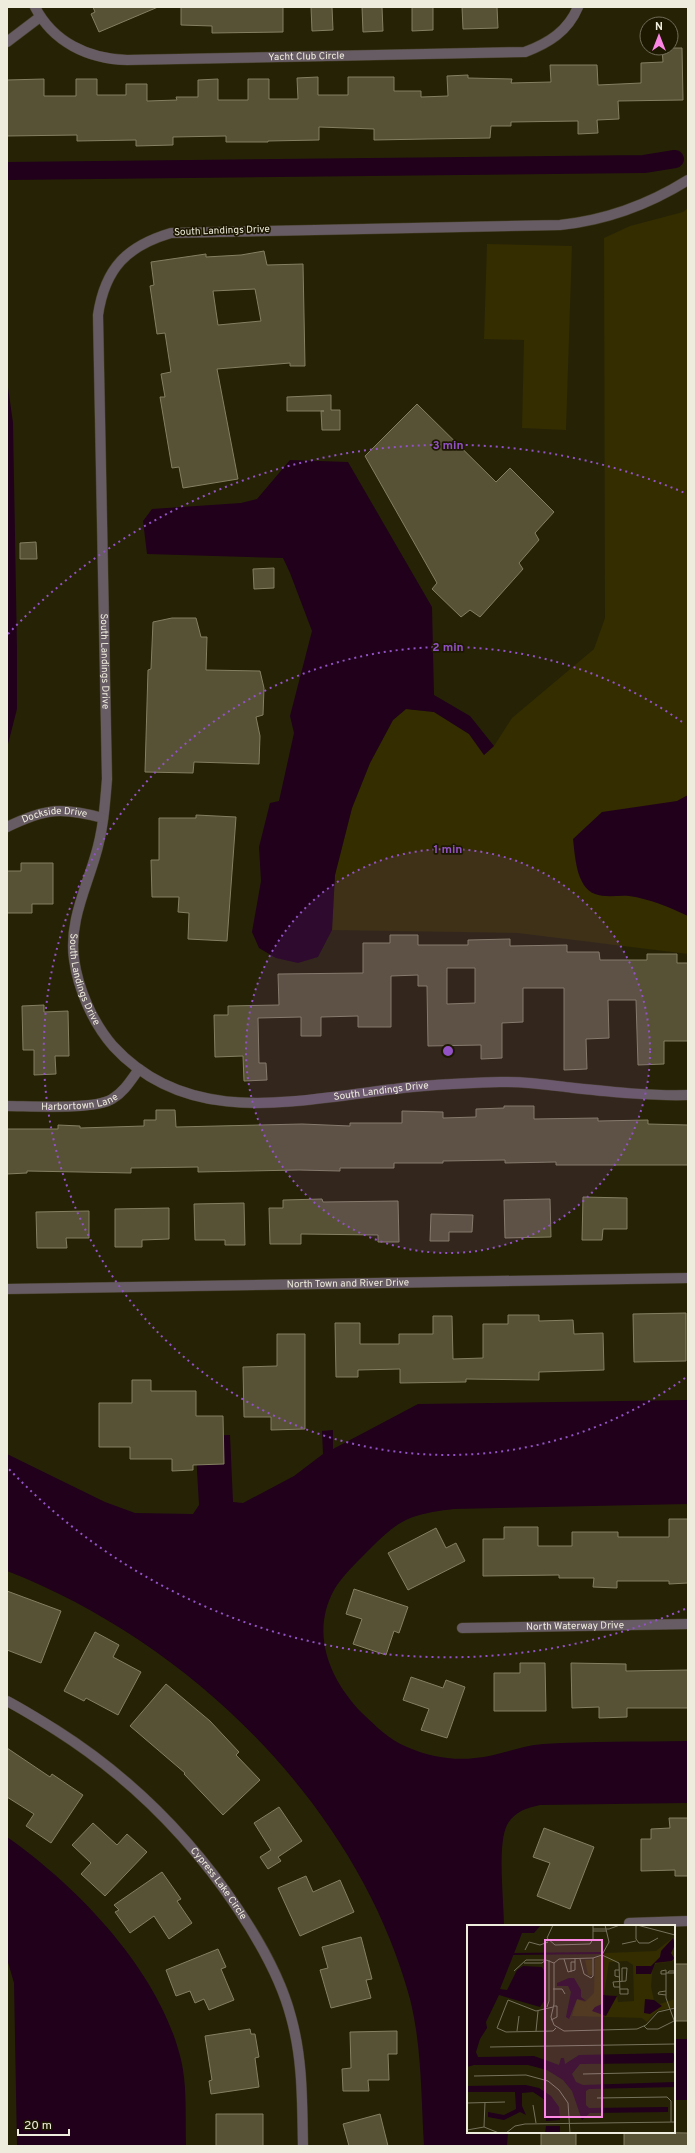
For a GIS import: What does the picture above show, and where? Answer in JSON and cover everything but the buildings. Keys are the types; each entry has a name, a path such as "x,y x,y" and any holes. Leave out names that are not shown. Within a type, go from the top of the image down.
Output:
{"street":[{"name":"Yacht Club Circle","path":"35,7 40,17 52,31 67,43 87,54 108,60 487,54 525,52 544,45 561,33 574,17 578,7"},
{"path":"7,42 40,17"},
{"name":"South Landings Drive","path":"688,180 661,197 627,212 586,222 560,225 172,232 151,239 136,248 120,261 106,283 101,296 98,315 107,779 104,818 96,856 75,918 73,938 74,959 78,978 94,1018 106,1037 139,1069 176,1090 210,1100 231,1103 322,1099 438,1084 503,1082 622,1094 688,1095"},
{"name":"Dockside Drive","path":"7,827 30,816 55,810 75,810 104,818"},
{"name":"Harbortown Lane","path":"7,1106 95,1105 112,1100 127,1087 139,1069"},
{"name":"North Town and River Drive","path":"7,1289 688,1278"},
{"name":"North Waterway Drive","path":"462,1628 688,1624"},
{"name":"Cypress Lake Circle","path":"7,1701 75,1742 115,1771 148,1800 208,1866 250,1926 277,1977 291,2015 301,2066 303,2146"},
{"path":"629,1923 688,1921"}],"shaded area":[{"path":"688,208 688,954 518,933 332,930 335,875 352,808 370,763 393,720 406,709 434,712 469,734 484,755 494,746 512,718 594,649 605,618 604,238 630,226 683,212"},
{"path":"487,244 572,246 566,430 522,428 524,340 484,339"},
{"path":"7,380 13,423 17,709 7,748"},
{"path":"290,460 348,462 432,607 434,695 470,716 494,746 484,755 469,734 434,712 406,709 393,720 370,763 352,808 335,875 332,930 318,957 298,963 276,958 259,948 252,932 261,881 259,847 270,803 279,801 294,733 290,716 312,631 283,558 147,554 143,521 152,509 241,503 257,499"},
{"path":"688,795 688,916 644,899 629,896 608,896 595,894 584,885 580,878 576,862 573,839 602,812 677,801"},
{"path":"688,1400 688,1504 454,1509 423,1514 402,1522 374,1545 340,1581 334,1590 327,1607 324,1623 324,1640 327,1656 341,1686 362,1713 378,1728 394,1741 415,1750 440,1757 467,1759 484,1757 543,1744 688,1741 688,1803 540,1805 521,1811 513,1817 507,1825 502,1846 504,1925 467,1925 467,2133 508,2133 507,2146 424,2146 419,2054 414,2017 410,1999 385,1928 351,1861 308,1797 258,1739 201,1687 140,1641 75,1602 7,1571 7,1454 105,1502 135,1513 193,1514 199,1505 195,1436 230,1435 233,1502 243,1503 294,1476 323,1454 322,1431 333,1430 333,1449 418,1404"},
{"path":"7,1837 60,1879 86,1904 111,1931 133,1960 152,1990 168,2021 182,2063 186,2099 186,2146 17,2146 14,1983 7,1959"},
{"path":"675,2039 688,2039 688,2100 675,2100"}],"waterway":[{"path":"7,171 644,164 675,159"}]}
